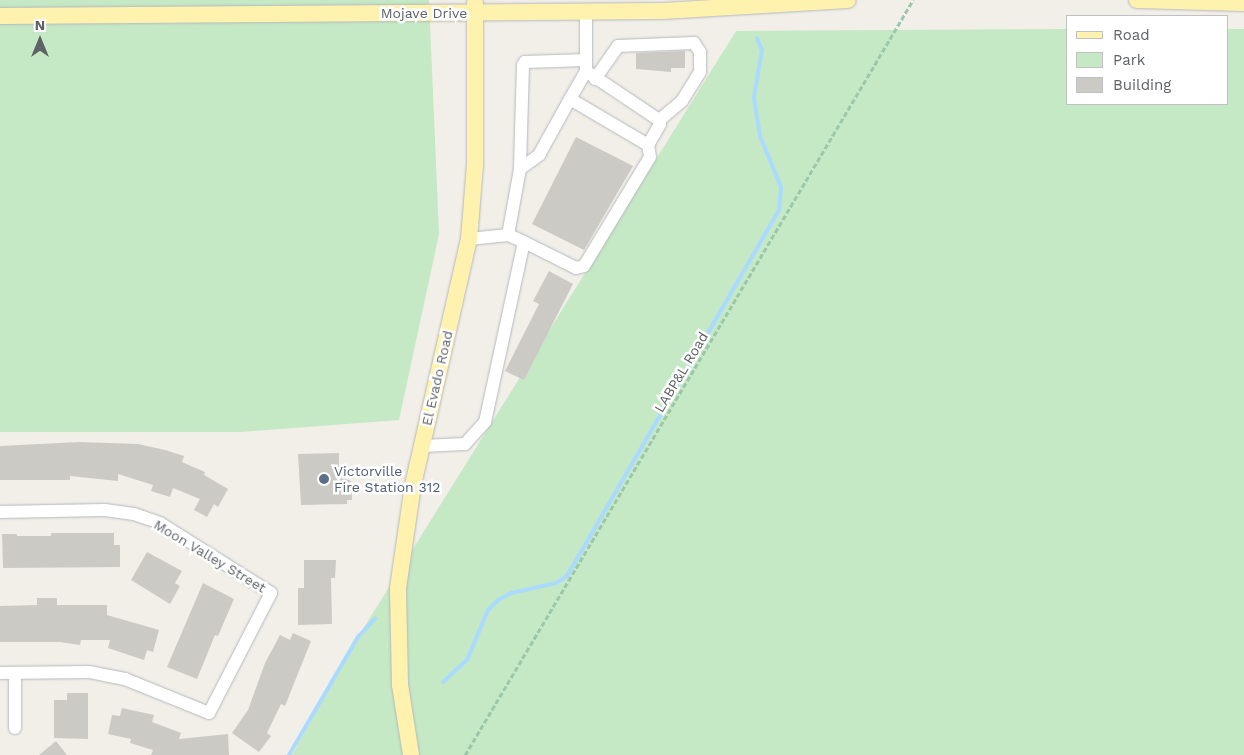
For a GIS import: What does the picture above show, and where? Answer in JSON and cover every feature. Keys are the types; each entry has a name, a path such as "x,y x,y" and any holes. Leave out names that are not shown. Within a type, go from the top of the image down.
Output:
{"main road":[{"name":"Mojave Drive","path":"0,16 210,7 475,5 586,12 663,11 848,0"},
{"path":"1137,0 1244,3"},
{"name":"El Evado Road","path":"411,755 400,685 398,588 422,446 469,239 475,164 475,5"}],"street":[{"path":"586,12 589,70"},
{"path":"520,168 539,155 570,99 589,70 618,46 694,43 700,52 700,72 682,102 659,120"},
{"path":"508,235 520,168 522,65 525,62 589,70 659,120"},
{"path":"570,99 648,145"},
{"path":"469,239 508,235 576,268 584,266 650,157 648,145 660,124 659,120"},
{"path":"422,446 465,444 485,422 524,242"},
{"name":"Moon Valley Street","path":"0,512 105,510 134,514 160,523 271,593 209,713 125,679 88,672 15,673"},
{"path":"0,673 15,673 15,728"}],"path":[{"name":"LABP&L Road","path":"465,755 913,0"}],"green space":[{"path":"0,0 429,0 439,234 399,420 241,432 0,432"},
{"path":"1066,29 1066,105 1229,105 1229,29 1244,29 1244,755 292,755 358,637 736,31"}],"building":[{"path":"685,51 685,68 671,68 671,72 636,69 636,53"},
{"path":"576,137 633,166 584,250 532,224"},
{"path":"549,271 573,284 524,380 505,371 539,304 533,301"},
{"path":"79,442 138,444 165,450 184,456 182,462 205,472 204,475 228,489 218,507 214,504 207,517 194,510 200,499 173,488 170,497 151,491 153,485 118,474 118,481 70,476 70,480 0,480 0,446"},
{"name":"Victorville Fire Station 312","path":"339,453 339,476 351,481 352,500 347,500 347,504 301,505 298,454"},
{"path":"51,533 114,533 114,545 120,545 120,567 3,568 2,534 51,536"},
{"path":"147,552 182,571 175,583 180,586 170,604 131,580"},
{"path":"304,560 336,560 335,578 331,578 332,624 298,625 298,588 304,588"},
{"path":"203,583 234,599 218,636 215,635 197,679 167,667"},
{"path":"37,598 57,598 57,605 107,605 107,615 159,630 153,652 147,650 144,660 108,648 110,640 81,640 80,645 60,642 0,642 0,606 37,605"},
{"path":"293,633 311,641 285,706 281,704 267,733 271,736 259,752 232,733 248,710 265,663 280,635 290,640"},
{"path":"67,693 88,693 88,739 54,738 54,700 67,700"},
{"path":"122,708 154,715 152,722 181,733 179,739 228,734 229,755 151,755 153,750 130,743 131,739 108,734 112,715 120,716"},
{"path":"56,741 67,755 39,755"}],"waterway":[{"path":"443,682 467,660 488,610 498,600 511,593 556,583 567,576 779,210 781,187 760,136 754,97 762,50 757,38"},
{"path":"289,755 358,637 375,619"}],"place":[{"name":"Victorville Fire Station 312","path":"324,479"}]}
